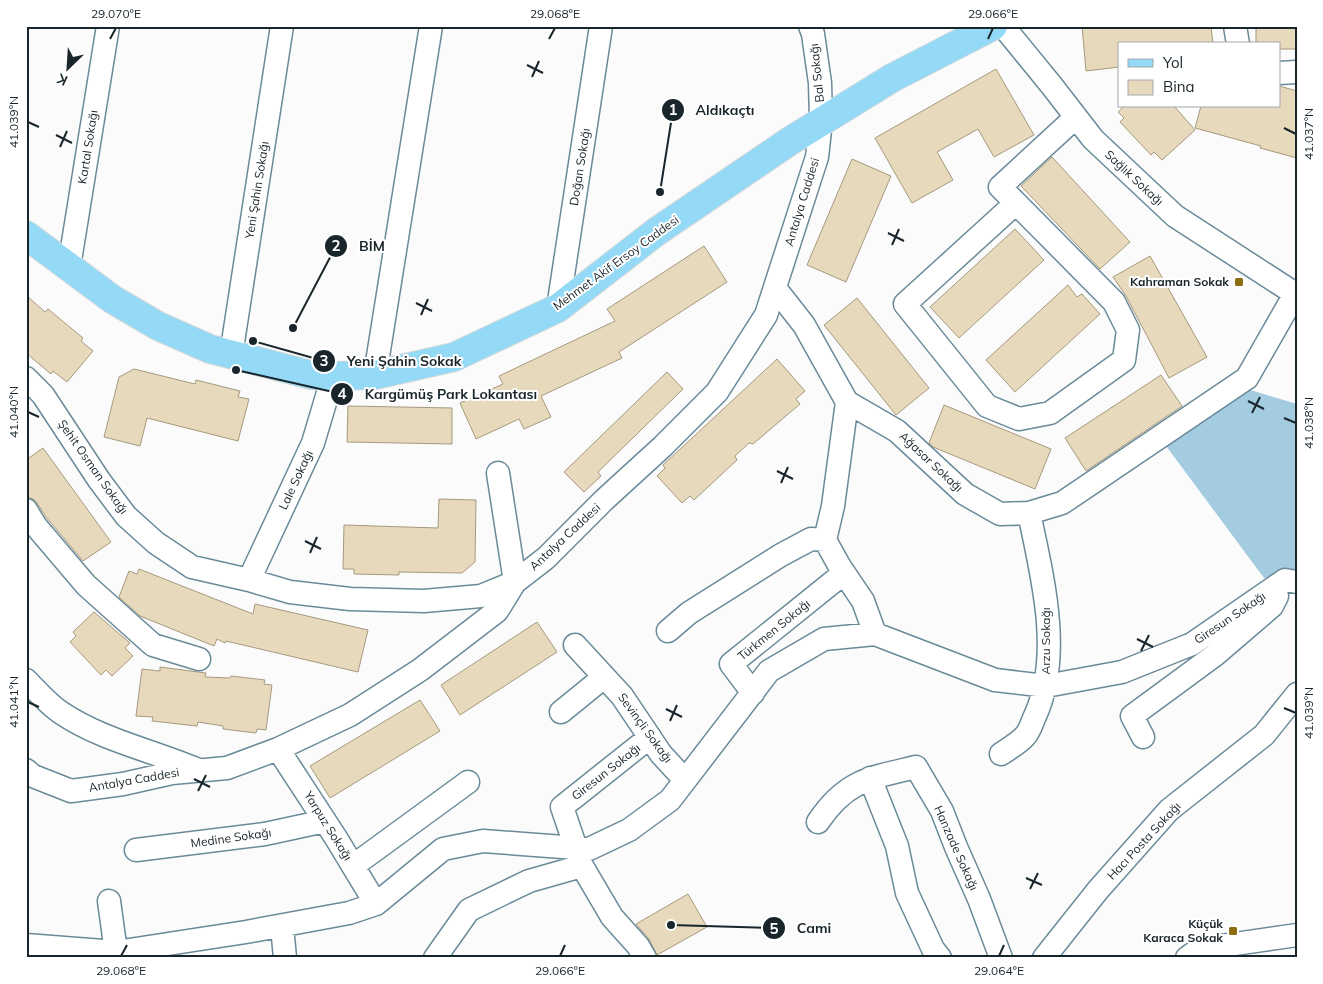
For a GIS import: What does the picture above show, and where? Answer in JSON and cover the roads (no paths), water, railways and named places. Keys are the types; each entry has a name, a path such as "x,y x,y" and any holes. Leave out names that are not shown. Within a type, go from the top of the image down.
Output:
{"main road":[{"name":"Mehmet Akif Ersoy Caddesi","path":"26,235 112,299 158,326 210,349 311,375 333,376 375,375 454,358 558,308 656,232 821,121 892,78 992,26"}],"street":[{"name":"Kartal Sokağı","path":"69,267 108,26"},
{"name":"Yeni Şahin Sokağı","path":"231,355 282,26"},
{"path":"375,375 430,26"},
{"name":"Doğan Sokağı","path":"558,308 601,26"},
{"name":"Bal Sokağı","path":"810,26 813,34 820,83 821,121"},
{"name":"Sağlık Sokağı","path":"1003,26 1093,140 1175,216 1296,294"},
{"path":"1235,26 1238,42"},
{"path":"1280,73 1297,72"},
{"path":"1016,203 905,304 987,406 1019,420 1050,413 1124,360 1128,330 1114,302 1016,203 1000,187 1076,117"},
{"name":"Antalya Caddesi","path":"26,770 33,776 71,791 123,784 172,772 228,768 278,749 350,715 420,670 497,610 515,582 546,558 717,392 766,316 817,157 821,121"},
{"path":"435,958 469,910 630,830 670,800 769,672 824,639 875,634 863,601 825,540 833,506 847,402 804,325 775,288"},
{"name":"Ağasar Sokağı","path":"847,402 897,431 965,494 1000,514 1029,513 1062,502 1247,378 1296,294"},
{"name":"Lale Sokağı","path":"250,580 313,443 333,376"},
{"name":"Şehit Osman Sokağı","path":"26,378 43,395 99,480 126,516 150,538 192,567 250,580 290,592 350,599 424,600 480,596 515,582"},
{"path":"498,473 515,582"},
{"path":"26,510 35,525 86,585 153,646 200,660"},
{"name":"Arzu Sokağı","path":"1001,754 1026,736 1042,701 1046,686 1049,647 1046,593 1029,513"},
{"path":"668,631 689,613 781,555 811,539 825,540"},
{"name":"Türkmen Sokağı","path":"753,692 731,664 844,573"},
{"path":"1143,737 1132,716 1215,655 1272,606 1291,581"},
{"name":"Giresun Sokağı","path":"875,634 995,680 1046,686 1122,672 1192,644 1291,581"},
{"name":"Sevinçli Sokağı","path":"575,645 622,696 661,754 685,780"},
{"path":"561,712 604,677"},
{"path":"26,680 60,712 104,736 199,770"},
{"name":"Hacı Posta Sokağı","path":"1044,958 1098,890 1170,810 1264,735 1297,694"},
{"name":"Giresun Sokağı","path":"579,857 562,807 650,738"},
{"name":"Yarpuz Sokağı","path":"278,749 376,904"},
{"name":"Hanzade Sokağı","path":"818,822 829,805 844,791 870,778 916,767 942,811 979,900 1000,958"},
{"path":"870,778 897,846 907,893 933,949 940,958"},
{"path":"353,866 468,782"},
{"name":"Medine Sokağı","path":"136,850 265,834 324,821"},
{"path":"26,945 115,955 350,913 376,904 443,849 483,841 579,857"},
{"path":"579,857 612,917 638,946 645,958"},
{"path":"109,901 115,955"},
{"path":"282,926 286,958"},
{"path":"1186,958 1194,953 1217,952 1297,936"}],"place":[{"name":"Aldıkaçtı","path":"660,192"},
{"name":"Kahraman Sokak","path":"1239,282"},
{"name":"BİM","path":"293,328"},
{"name":"Yeni Şahin Sokak","path":"253,341"},
{"name":"Kargümüş Park Lokantası","path":"236,370"},
{"name":"Cami","path":"671,925"},
{"name":"Küçük Karaca Sokak","path":"1233,931"}]}
